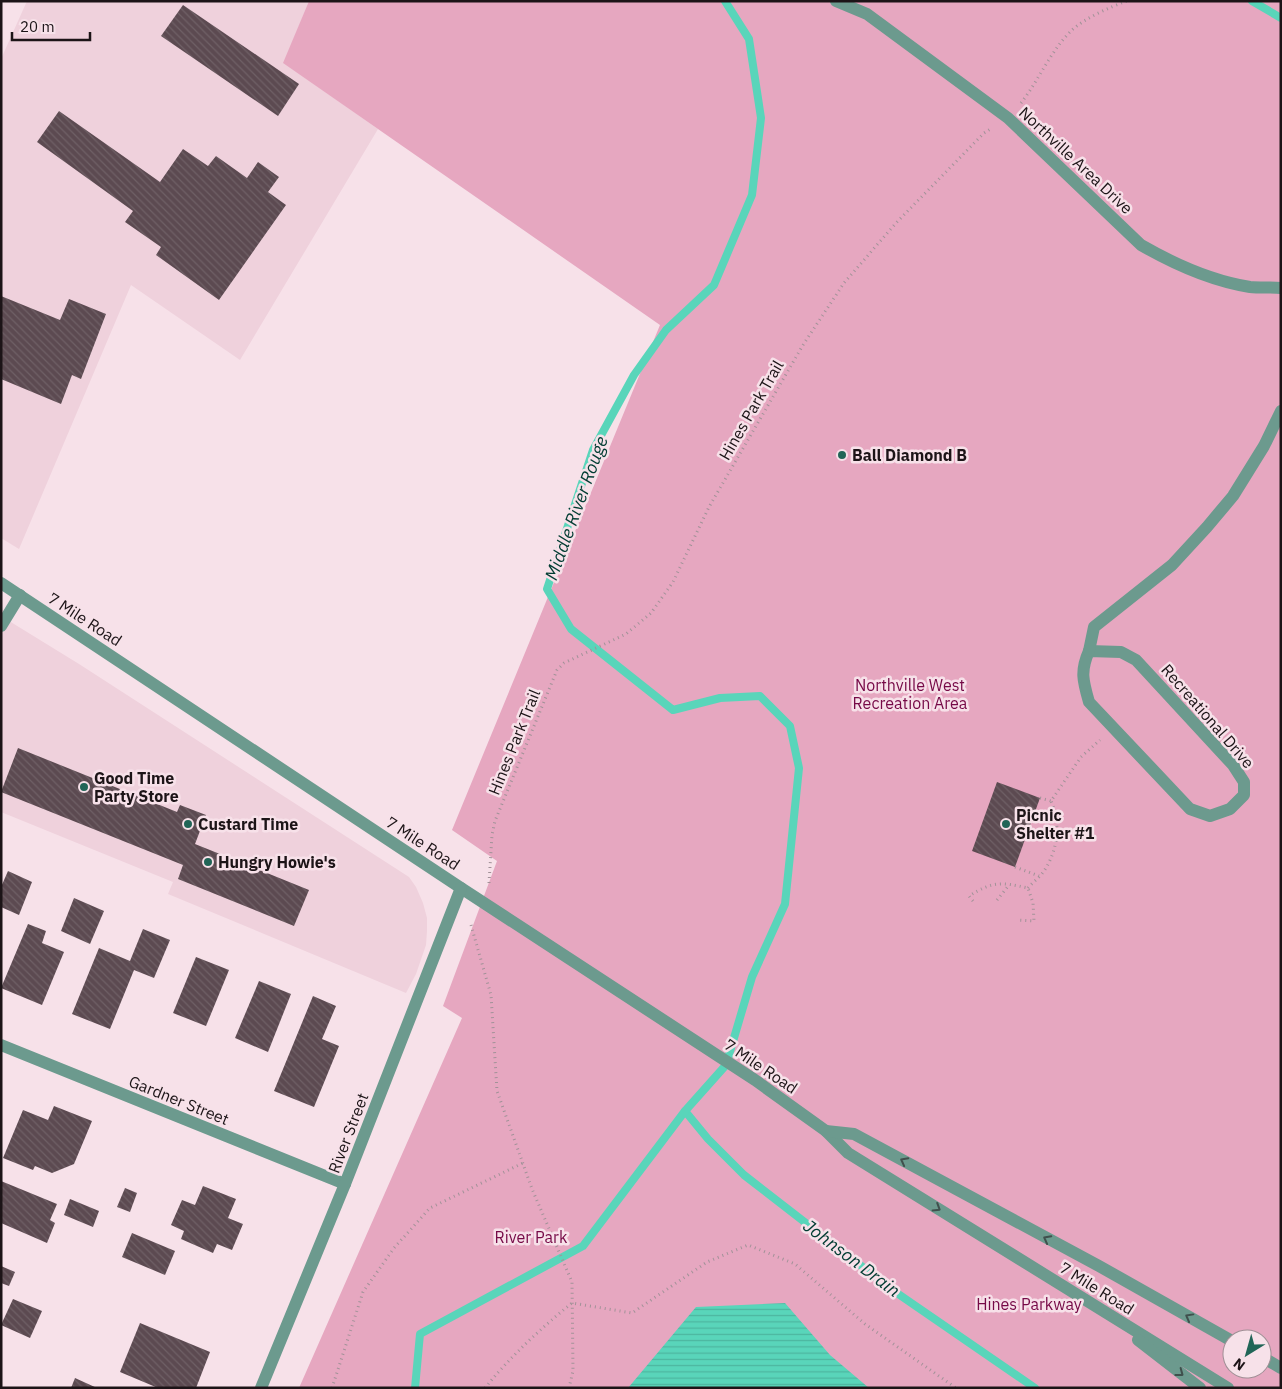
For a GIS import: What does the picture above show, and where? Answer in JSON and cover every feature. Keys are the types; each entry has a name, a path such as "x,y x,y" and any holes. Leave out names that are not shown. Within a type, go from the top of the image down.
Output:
{"street":[{"name":"Northville Area Drive","path":"836,1 867,14 1008,118 1141,245 1167,260 1212,277 1250,287 1281,288"},
{"path":"862,1 867,14"},
{"name":"Recreational Drive","path":"1089,651 1121,652 1136,660 1233,765 1244,782 1244,795 1230,809 1210,816 1190,809 1089,702 1082,680 1084,662 1089,651 1094,626 1172,565 1233,496 1264,446 1281,411"},
{"name":"7 Mile Road","path":"1,582 461,888 756,1080 826,1131 848,1153 1228,1388"},
{"path":"1,626 20,595"},
{"name":"River Street","path":"261,1388 345,1184 461,888"},
{"name":"Gardner Street","path":"2,1048 345,1184"},
{"name":"7 Mile Road","path":"826,1131 854,1134 1222,1334"},
{"path":"1086,1300 1200,1388"}],"path":[{"name":"Hines Park Trail","path":"490,883 492,835 495,821 557,670 564,664 626,634 651,613 673,582 709,507 803,345 844,283 896,223 984,133 1008,118 1022,101 1056,49 1073,29 1108,8 1127,1"},
{"path":"1051,801 1081,757 1113,728"},
{"path":"1040,798 1051,801"},
{"path":"1028,888 1044,872 1054,852 1057,831 1055,811 1051,801"},
{"path":"1015,867 1039,876"},
{"path":"973,901 969,896 984,887 996,883 1028,888"},
{"path":"997,900 1008,884"},
{"path":"1018,920 1034,922 1033,902 1028,888"},
{"path":"471,925 491,995 497,1091 523,1164 572,1282 574,1371 569,1388"},
{"path":"332,1388 363,1292 394,1248 430,1208 523,1164"},
{"path":"485,1388 495,1375 551,1320 572,1303 632,1313 706,1262 748,1245 795,1264 865,1324 956,1388"}],"shaded area":[{"path":"27,1 309,1 284,63 378,129 240,360 131,285 19,549 1,538 1,59"},
{"path":"1,616 79,664 409,877 423,903 427,918 427,931 426,945 416,974 406,993 168,894 173,882 1,812"},
{"path":"785,1303 830,1355 869,1388 628,1388 696,1307"}],"green space":[{"name":"Northville West Recreation Area","path":"309,1 1281,1 1281,1388 299,1388 462,1018 443,1006 497,861 452,830 660,325 283,63"}],"building":[{"path":"183,5 299,84 278,116 161,36"},
{"path":"59,111 160,182 183,149 208,166 216,156 247,178 258,162 279,177 268,192 286,205 219,300 156,255 161,247 125,222 133,211 37,142"},
{"path":"1,296 60,320 69,299 106,314 81,379 72,375 61,404 1,379"},
{"path":"18,748 177,812 180,805 206,815 195,844 309,890 294,926 178,879 183,865 1,792"},
{"name":"Picnic Shelter #1","path":"997,782 1040,798 1015,867 972,851"},
{"path":"8,871 32,882 19,915 1,907 1,887"},
{"path":"74,898 104,911 90,944 61,931"},
{"path":"28,924 46,931 42,943 64,952 42,1005 1,988"},
{"path":"143,929 170,940 154,978 134,970 110,1029 72,1014 99,948 130,961"},
{"path":"196,957 229,970 206,1026 173,1013"},
{"path":"259,981 291,994 268,1052 235,1038"},
{"path":"313,996 336,1006 322,1039 339,1046 314,1107 274,1091"},
{"path":"54,1106 92,1121 74,1164 52,1173 35,1166 33,1170 3,1158 23,1110 48,1120"},
{"path":"1,1181 57,1204 50,1220 55,1223 47,1243 1,1223"},
{"path":"203,1186 236,1199 228,1218 243,1224 232,1250 217,1244 213,1253 181,1239 184,1231 171,1225 182,1200 195,1205"},
{"path":"125,1188 137,1193 130,1212 117,1207"},
{"path":"70,1199 99,1211 93,1227 64,1215"},
{"path":"132,1233 175,1251 165,1275 122,1257"},
{"path":"1,1266 15,1272 9,1286 1,1283"},
{"path":"13,1299 42,1311 30,1338 1,1325"},
{"path":"140,1323 210,1352 196,1388 158,1388 120,1372"},
{"path":"75,1378 97,1388 71,1388"}],"waterway":[{"name":"Middle River Rouge","path":"415,1388 420,1334 583,1246 685,1111 726,1065 752,977 785,904 799,768 790,726 760,696 720,698 673,710 571,629 547,589 593,450 634,375 666,330 714,285 752,195 761,118 749,39 725,1"},
{"path":"1252,1 1281,18"},
{"name":"Johnson Drain","path":"685,1111 708,1139 744,1175 891,1289 1035,1388"}],"place":[{"name":"Ball Diamond B","path":"842,455"},
{"name":"Good Time Party Store","path":"84,787"},
{"name":"Custard Time","path":"188,824"},
{"name":"Picnic Shelter #1","path":"1006,824"},
{"name":"Hungry Howie's","path":"208,862"}],"park label":[{"name":"River Park","path":"531,1237"},
{"name":"Hines Parkway","path":"1029,1304"}]}
